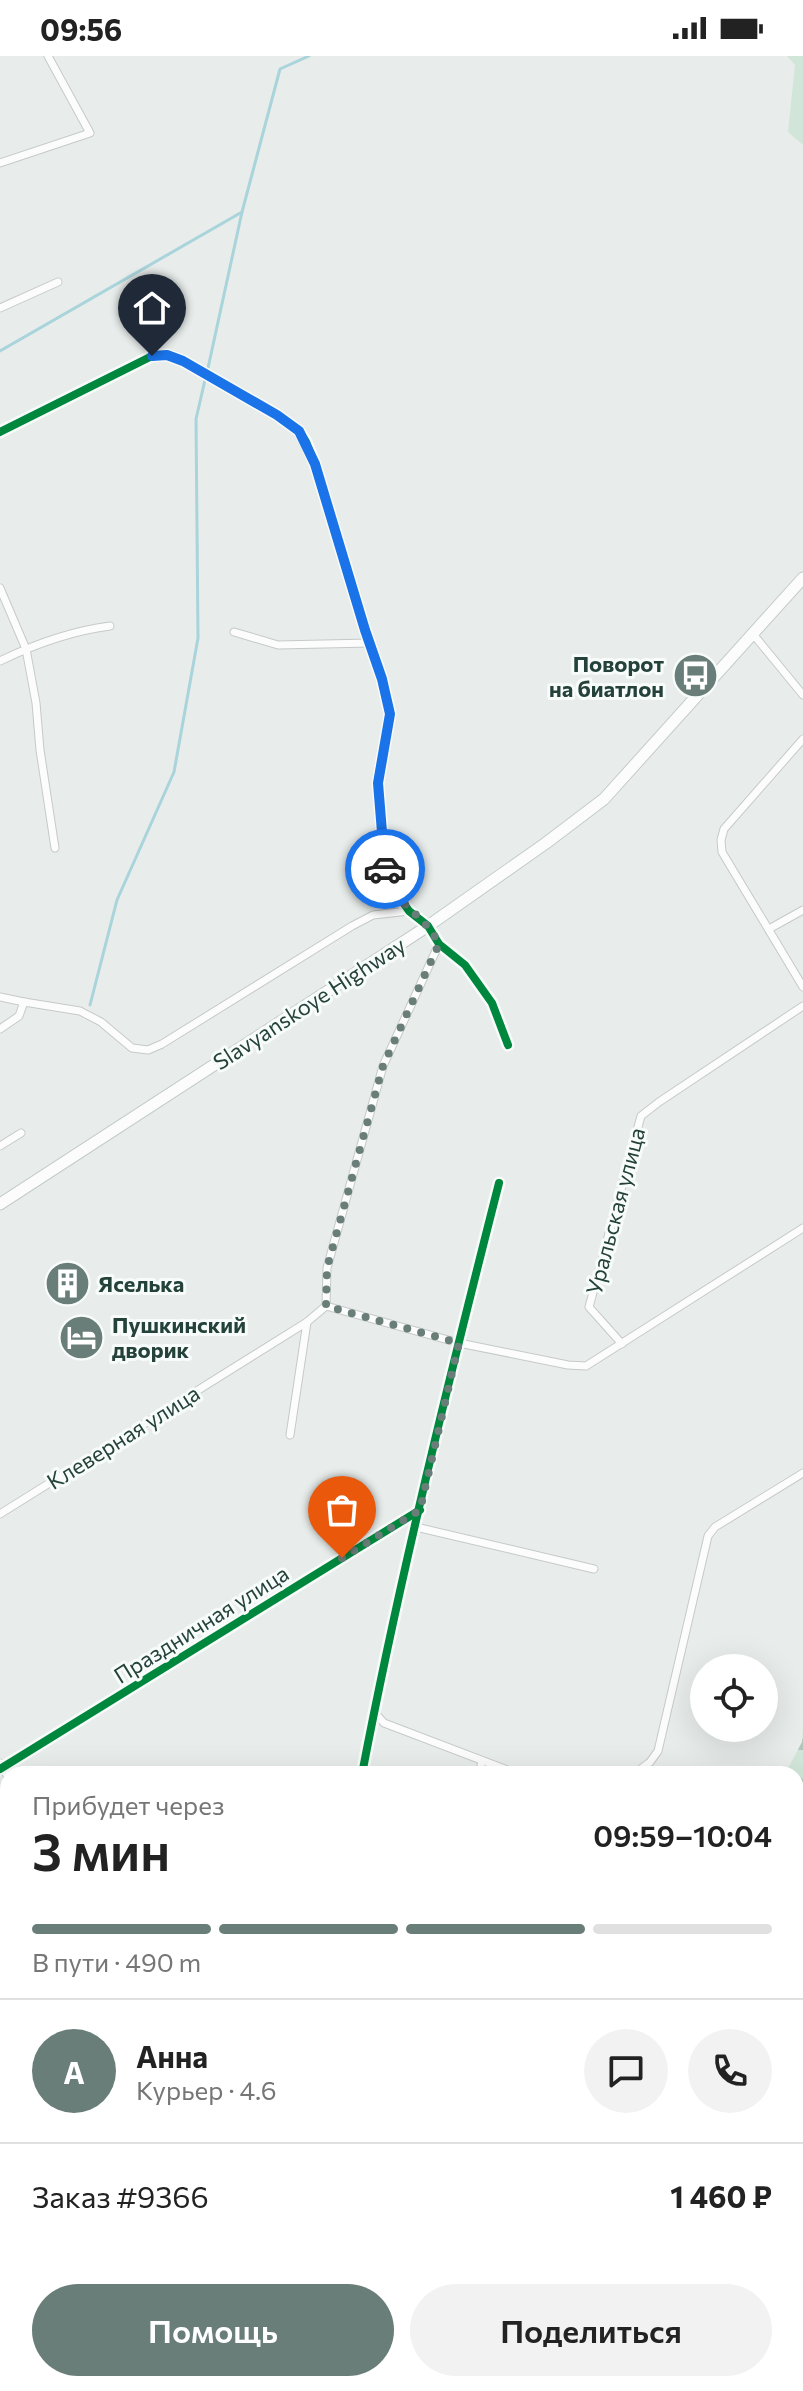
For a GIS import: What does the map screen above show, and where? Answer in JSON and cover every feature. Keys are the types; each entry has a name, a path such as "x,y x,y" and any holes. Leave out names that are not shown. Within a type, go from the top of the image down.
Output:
{"main road":[{"name":"Slavyanskoye Highway","path":"0,1204 428,926 604,799 803,578"}],"street":[{"path":"0,163 90,133 48,56"},
{"path":"0,308 58,282"},
{"path":"0,432 152,356 167,355 277,415 299,431 315,464 390,714 378,783 386,878 409,911 428,926 439,944 465,965 492,1003 508,1045"},
{"path":"0,588 26,649 55,848"},
{"path":"0,661 79,630 110,626"},
{"path":"234,632 278,645 370,643"},
{"path":"753,634 803,695"},
{"path":"803,739 724,829 721,840 722,852 803,987"},
{"path":"769,929 803,910"},
{"path":"0,997 80,1011 101,1022 132,1048 148,1050 352,926 373,915 409,911"},
{"path":"439,944 383,1066 327,1268 326,1306 459,1343 586,1366 803,1228"},
{"path":"0,1029 19,1016 24,1002"},
{"name":"Уральская улица","path":"622,1344 589,1307 641,1116 803,1006"},
{"path":"0,1146 21,1133"},
{"path":"364,1766 416,1527 499,1183"},
{"name":"Клеверная улица","path":"0,1514 307,1322 326,1306"},
{"path":"290,1435 307,1322"},
{"path":"645,1766 658,1751 708,1536 715,1527 803,1473"},
{"name":"Праздничная улица","path":"3,1766 420,1510"},
{"path":"416,1527 594,1569"},
{"path":"374,1712 384,1723 496,1766"},
{"path":"481,1766 482,1761"}],"green space":[{"path":"787,56 803,56 803,145 788,132 795,65"},
{"path":"803,1725 803,1766 789,1766 802,1742"}],"waterway":[{"path":"208,368 242,212 280,69 309,56"},
{"path":"0,351 242,212"},
{"path":"90,1005 117,900 174,772 198,638 196,419 205,380"}],"cycle path":[{"path":"0,432 152,356 167,355 277,415 299,431 315,464 390,714 378,783 386,878 409,911 428,926 439,944 465,965 492,1003 508,1045"},
{"path":"364,1766 409,1552 499,1183"},
{"path":"5,1766 420,1510"}],"way so far":[{"path":"342,1558 420,1510 459,1343 326,1306 327,1268 383,1066 439,944 428,926 409,911 395,893 386,878 385,869"}],"place":[{"name":"Поворот на биатлон","path":"695,676"},
{"name":"Яселька","path":"67,1283"},
{"name":"Пушкинский дворик","path":"81,1337"}],"route":[{"path":"152,356 167,355 183,361 277,415 299,431 306,442 382,679 390,714 378,783 385,869"}]}
